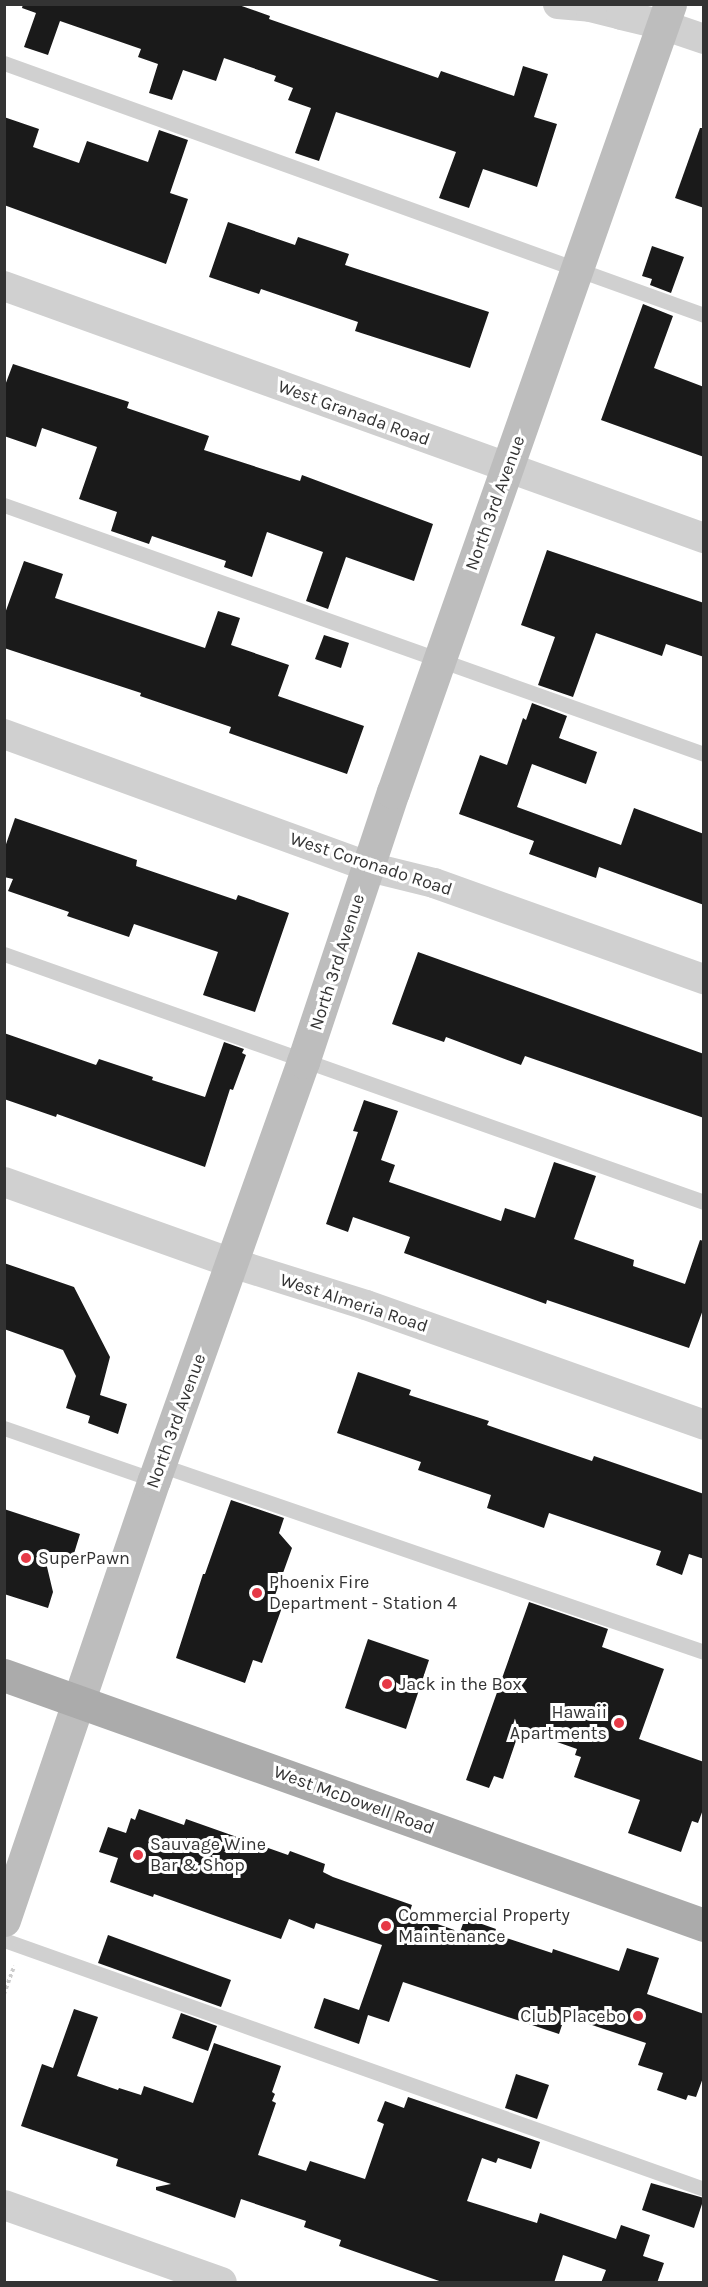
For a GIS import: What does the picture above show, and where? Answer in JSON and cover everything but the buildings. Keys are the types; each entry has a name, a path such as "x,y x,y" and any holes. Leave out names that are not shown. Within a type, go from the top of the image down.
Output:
{"main road":[{"name":"West McDowell Road","path":"4,1675 704,1925"}],"street":[{"path":"558,4 667,15 704,39"},
{"name":"North 3rd Avenue","path":"4,1920 157,1472 303,1062 440,658 667,15"},
{"name":"West Granada Road","path":"4,286 704,538"},
{"name":"West Coronado Road","path":"4,734 369,867 434,883 704,979"},
{"name":"West Almeria Road","path":"4,1182 232,1263 366,1305 704,1425"},
{"path":"4,2205 222,2283"}],"lane":[{"path":"4,63 704,315"},
{"path":"4,505 440,658 704,754"},
{"path":"4,954 303,1062 704,1202"},
{"path":"4,1428 157,1472 704,1652"},
{"path":"4,1940 704,2189"}],"place":[{"name":"SuperPawn","path":"26,1558"},
{"name":"Phoenix Fire Department - Station 4","path":"257,1593"},
{"name":"Jack in the Box","path":"387,1684"},
{"name":"Hawaii Apartments","path":"619,1723"},
{"name":"Sauvage Wine Bar & Shop","path":"138,1855"},
{"name":"Commercial Property Maintenance","path":"386,1926"},
{"name":"Club Placebo","path":"638,2016"}]}
